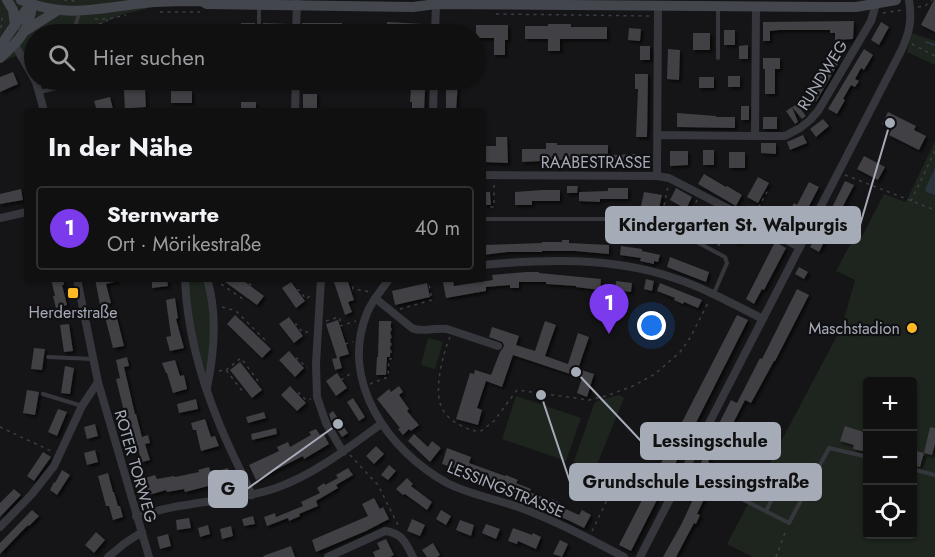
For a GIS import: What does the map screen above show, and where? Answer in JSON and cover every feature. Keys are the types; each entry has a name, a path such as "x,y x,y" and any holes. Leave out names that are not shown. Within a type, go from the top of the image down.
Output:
{"main road":[{"path":"0,58 15,45 20,29 7,0"},
{"path":"21,0 58,10"},
{"path":"30,24 58,10 78,6 201,0 207,4 297,3 413,7 436,4 856,7 896,0"},
{"path":"418,0 436,4"},
{"path":"830,7 859,0"},
{"path":"25,24 32,16 32,4"},
{"path":"0,46 24,25"},
{"path":"20,29 24,27"}],"street":[{"path":"640,557 906,40 911,21 909,0"},
{"path":"296,24 297,3"},
{"path":"435,24 436,4"},
{"name":"RUNDWEG","path":"657,135 785,136 800,128 818,111 871,21 876,4"},
{"path":"657,176 658,6"},
{"path":"755,136 756,7"},
{"path":"15,45 24,61"},
{"path":"295,108 296,90"},
{"path":"434,90 434,108"},
{"path":"39,92 43,108"},
{"name":"RAABESTRASSE","path":"486,175 657,176 669,178 799,247"},
{"path":"0,218 24,213"},
{"path":"486,265 528,261 612,264 641,269 671,277 713,294 763,319"},
{"name":"ROTER TORWEG","path":"78,282 98,382 149,557"},
{"path":"185,282 189,323 198,365 221,428 252,495"},
{"path":"207,390 213,342 212,305 208,282"},
{"path":"321,282 316,364 317,397 326,423 344,451"},
{"name":"LESSINGSTRASSE","path":"387,282 376,295 368,310 360,340 360,367 365,392 381,424 410,456 448,483 528,511 624,557"},
{"path":"376,295 412,328 417,330 438,327 498,346"},
{"path":"0,527 40,485 54,466 82,406 98,382"},
{"path":"136,516 184,505 252,495 292,481 326,463 381,424"},
{"path":"328,557 385,531 401,537 413,557"},
{"path":"108,557 141,532"}],"lane":[{"path":"259,5 259,24"},
{"path":"76,24 78,6"},
{"path":"718,7 718,58"},
{"path":"39,92 48,90"},
{"path":"486,219 621,219 665,225 722,254 727,260 713,294"},
{"path":"48,357 93,359"},
{"path":"43,394 82,406"},
{"path":"684,470 789,523 829,448 863,456"},
{"path":"917,470 935,474"},
{"path":"766,511 776,491"}],"path":[{"path":"64,0 78,6"},
{"path":"925,6 932,0"},
{"path":"0,32 2,18 6,13"},
{"path":"99,24 109,19"},
{"path":"906,40 935,56"},
{"path":"911,201 935,152"},
{"path":"838,172 935,210"},
{"path":"639,207 663,211 669,178"},
{"path":"486,207 494,207 495,180"},
{"path":"742,244 769,188"},
{"path":"699,194 684,227 721,246 737,213"},
{"path":"220,282 246,301"},
{"path":"247,282 254,287"},
{"path":"351,282 352,289 376,295"},
{"path":"367,385 388,377 389,359 391,359 391,311 432,300 429,282"},
{"path":"297,290 306,299 321,288"},
{"path":"452,330 443,354 439,401 444,412 453,422 471,430 481,431 494,421 517,390 589,400 619,392 655,375 685,346 713,294"},
{"path":"421,298 422,303"},
{"path":"408,302 409,306"},
{"path":"212,305 236,311 268,343"},
{"path":"295,325 303,333 339,317 341,326 357,321 363,323"},
{"path":"210,373 226,370 241,358 258,381"},
{"path":"296,359 306,369 316,364"},
{"path":"341,380 360,367"},
{"path":"226,370 243,392"},
{"path":"298,394 306,400 317,397"},
{"path":"0,428 59,455"},
{"path":"344,451 378,486 399,528 401,537"},
{"path":"588,538 610,494"},
{"path":"776,557 789,523"}],"shaded area":[{"path":"0,0 144,0 147,9 124,14 101,24 24,24 24,59 19,61 16,56 0,63"},
{"path":"912,33 935,41 935,65 907,52"},
{"path":"935,141 935,167 928,193 935,195 935,557 753,557 727,544 841,328 855,280 836,271 853,239 859,242 884,194 906,202"},
{"path":"935,167 935,195 925,190"},
{"path":"188,282 206,282 212,327 206,375 192,324"},
{"path":"428,338 443,342 435,369 421,365"},
{"path":"619,395 624,398 596,467 589,473 574,461 594,404 597,401"},
{"path":"516,396 581,418 566,461 502,439"}],"building":[{"path":"935,0 935,32 921,25"},
{"path":"854,21 853,39 835,40 835,33 830,33 830,30 779,30 770,31 770,41 763,41 763,22"},
{"path":"387,22 423,24 387,24"},
{"path":"881,22 889,27 879,45 871,40"},
{"path":"302,23 342,23 342,24"},
{"path":"548,24 571,24 571,27 607,27 607,39 560,39 560,51 548,51 548,39 525,39 525,26 548,26"},
{"path":"486,25 508,25 505,55 494,55 494,38 486,38"},
{"path":"629,28 641,29 640,41 628,40"},
{"path":"724,30 735,30 735,45 724,45"},
{"path":"693,33 710,33 710,50 693,50"},
{"path":"748,45 748,59 739,59 739,46"},
{"path":"640,46 650,46 650,60 640,60"},
{"path":"668,49 680,50 679,80 667,79"},
{"path":"864,49 873,55 864,70 861,68 855,79 859,81 855,87 851,85 837,114 828,109"},
{"path":"763,58 780,58 780,69 775,69 775,94 765,94"},
{"path":"830,59 838,64 816,102 807,96"},
{"path":"13,72 18,84 0,92 0,77"},
{"path":"635,74 648,74 647,137 636,137 638,89 635,89"},
{"path":"728,76 740,76 740,87 728,87"},
{"path":"699,77 714,77 714,88 699,88"},
{"path":"124,90 145,90 146,107 125,108"},
{"path":"411,90 425,90 424,108 412,108 412,102 410,102"},
{"path":"446,90 457,90 456,108 446,108"},
{"path":"171,91 192,91 192,103 171,103"},
{"path":"303,94 317,94 317,108 303,108"},
{"path":"110,97 113,108 96,108 94,101"},
{"path":"241,102 256,102 256,108 241,108"},
{"path":"797,104 806,116 802,119 792,107"},
{"path":"741,106 749,106 749,120 741,120"},
{"path":"792,107 798,122 795,124 786,111"},
{"path":"888,112 916,126 914,130 926,136 919,150 889,135 892,129 882,124"},
{"path":"677,113 735,117 735,128 677,127"},
{"path":"763,117 777,117 777,129 763,129"},
{"path":"823,119 829,126 816,137 810,129"},
{"path":"803,135 807,143 790,150 787,142"},
{"path":"496,137 507,137 508,163 486,162 486,146 496,146"},
{"path":"546,143 608,145 608,155 638,154 638,165 598,165 598,162 562,162 562,160 522,162 522,149 546,149"},
{"path":"761,143 776,143 776,154 761,153"},
{"path":"703,150 714,150 714,165 703,165"},
{"path":"670,151 688,151 688,165 670,166"},
{"path":"729,152 745,152 745,168 729,168"},
{"path":"864,156 885,167 878,180 857,169"},
{"path":"704,174 742,195 736,206 698,184"},
{"path":"758,177 769,183 758,203 747,197"},
{"path":"845,181 854,185 819,252 810,247"},
{"path":"809,182 819,187 794,235 786,230 794,216 789,213 794,203 797,205"},
{"path":"567,186 578,186 577,193 567,193"},
{"path":"608,188 628,188 628,199 600,199 600,202 579,201 579,192 608,191"},
{"path":"676,188 692,197 686,209 670,200"},
{"path":"21,189 23,200 0,204 0,194"},
{"path":"560,190 560,201 532,201 532,205 515,205 515,192"},
{"path":"486,192 490,192 491,205 486,205"},
{"path":"644,192 662,195 659,209 641,206"},
{"path":"692,215 723,231 717,243 686,227"},
{"path":"737,220 749,226 739,244 727,238"},
{"path":"562,240 569,240 569,243 609,245 609,254 542,251 486,255 486,245 562,242"},
{"path":"775,242 786,248 754,304 746,299"},
{"path":"621,246 660,255 658,262 654,261 654,264 640,261 641,258 620,255"},
{"path":"670,257 709,272 706,282 667,267"},
{"path":"799,267 808,272 804,279 795,274"},
{"path":"539,272 601,279 600,290 546,284 546,282 519,282 519,288 510,288 510,285 486,287 486,291 446,298 443,282 453,282 454,286 486,282 493,280 492,275"},
{"path":"646,279 654,281 652,291 644,289"},
{"path":"616,281 632,283 631,292 615,290"},
{"path":"52,282 64,282 62,285 67,305 56,308 53,296 55,296"},
{"path":"96,282 114,282 106,284 111,303 100,305"},
{"path":"152,282 167,282 168,286 152,288"},
{"path":"225,282 245,282 264,296 257,305"},
{"path":"291,282 305,301 296,308 282,288"},
{"path":"334,282 348,282 354,300 348,302 352,312 345,315"},
{"path":"427,283 430,297 395,305 392,291"},
{"path":"660,283 702,300 698,308 684,302 683,304 657,291"},
{"path":"797,289 809,295 775,361 751,403 745,400 723,443 719,441 708,462 712,464 707,473 698,469 731,400 737,403"},
{"path":"175,298 178,318 176,319 184,348 170,351 166,337 171,336 166,300"},
{"path":"116,314 124,346 113,348 105,317"},
{"path":"235,315 271,349 262,358 227,324"},
{"path":"737,315 748,320 631,551 619,545"},
{"path":"289,317 303,336 294,343 279,324"},
{"path":"338,320 349,354 339,357 342,368 335,370 332,359 337,358 326,324"},
{"path":"379,321 391,321 390,357 387,357 386,375 376,375"},
{"path":"545,321 556,325 545,356 568,364 578,333 589,337 578,369 594,374 587,397 577,393 582,378 513,355 502,387 486,381 477,408 482,410 478,425 456,419 470,373 474,374 475,370 491,375 503,348 502,342 489,337 492,327 519,336 516,345 535,351"},
{"path":"69,324 73,351 64,352 60,325"},
{"path":"34,348 45,349 42,370 31,369"},
{"path":"289,351 304,368 295,377 279,360"},
{"path":"127,357 129,366 124,367 135,414 142,437 148,435 150,443 145,444 150,460 142,462 137,446 133,447 116,379 120,378 116,360"},
{"path":"175,360 180,376 184,375 187,389 173,393 162,363"},
{"path":"240,362 262,390 252,398 230,370"},
{"path":"65,366 74,368 70,394 61,393"},
{"path":"337,373 347,388 336,396 326,381"},
{"path":"290,386 306,403 297,411 281,395"},
{"path":"399,386 403,392 399,395 409,409 407,411 419,425 411,431 409,429 403,435 377,399 389,389 391,392"},
{"path":"27,390 39,392 35,415 23,413"},
{"path":"353,398 365,417 359,421 347,402"},
{"path":"196,399 198,409 179,413 177,404"},
{"path":"58,409 67,412 57,436 48,432"},
{"path":"333,411 348,433 342,437 331,420 329,414"},
{"path":"264,412 266,418 248,423 246,417"},
{"path":"205,419 211,437 215,436 219,446 201,451 196,430 193,430 191,423"},
{"path":"95,424 98,436 87,439 84,427"},
{"path":"845,426 863,432 863,451 853,449 854,445 840,441"},
{"path":"930,427 935,428 932,455 924,453"},
{"path":"276,428 277,434 252,440 251,434"},
{"path":"316,429 320,435 323,433 329,444 304,459 303,456 256,480 249,465 279,451 277,447 288,442 290,447 311,435 309,432"},
{"path":"414,434 428,447 432,441 441,448 430,462 408,441"},
{"path":"376,446 384,454 374,464 366,456"},
{"path":"447,448 471,457 469,463 518,480 516,483 531,489 530,492 551,501 552,499 560,503 559,506 579,515 582,510 591,515 584,528 532,505 533,503 517,496 518,494 458,468 442,464"},
{"path":"95,450 98,462 87,465 84,453"},
{"path":"917,451 924,453 920,467 917,466"},
{"path":"43,452 51,457 34,481 27,476"},
{"path":"389,465 396,471 388,480 381,475"},
{"path":"209,467 211,473 228,468 232,482 185,492 184,489 167,492 166,490 149,495 145,478 155,475 157,479 175,477 199,472 198,470"},
{"path":"348,468 353,475 336,485 338,488 316,501 318,506 289,521 288,518 267,526 264,517 275,513 276,517 303,506 301,502 320,493 317,488 338,478 336,475"},
{"path":"62,470 70,475 57,495 50,490"},
{"path":"108,473 123,517 113,520 109,506 106,506 98,476"},
{"path":"407,478 413,484 411,486 432,502 427,510 396,489"},
{"path":"14,489 21,495 0,517 0,503"},
{"path":"697,491 706,495 697,514 700,515 696,524 694,523 676,557 663,557 681,525"},
{"path":"374,498 380,509 383,507 389,519 316,552 312,540 368,516 362,504"},
{"path":"32,510 39,516 0,554 0,543"},
{"path":"441,510 451,516 446,525 436,519"},
{"path":"253,516 255,524 244,526 242,519"},
{"path":"189,518 191,528 177,530 176,520"},
{"path":"412,519 425,525 420,536 407,531"},
{"path":"460,520 474,525 471,536 456,530"},
{"path":"486,524 500,529 496,539 482,533"},
{"path":"208,525 210,534 200,537 198,528"},
{"path":"231,526 233,536 222,539 220,529"},
{"path":"513,528 541,537 536,549 518,541 517,544 508,541"},
{"path":"96,532 105,540 94,553 85,545"},
{"path":"168,534 171,546 160,549 157,537"},
{"path":"386,539 394,555 375,557 373,552 380,549 377,543"},
{"path":"560,540 568,544 562,557 553,554"},
{"path":"433,543 440,555 427,557 422,550"},
{"path":"291,546 295,557 263,556"}],"waterway":[{"path":"926,42 935,45"}],"place":[{"name":"Kindergarten St. Walpurgis","path":"890,123"},
{"name":"Herderstraße","path":"73,293"},
{"name":"Maschstadion","path":"912,328"},
{"name":"Sternwarte","path":"609,334"},
{"name":"Lessingschule","path":"576,372"},
{"name":"Grundschule Lessingstraße","path":"541,395"},
{"name":"G","path":"338,424"}]}
